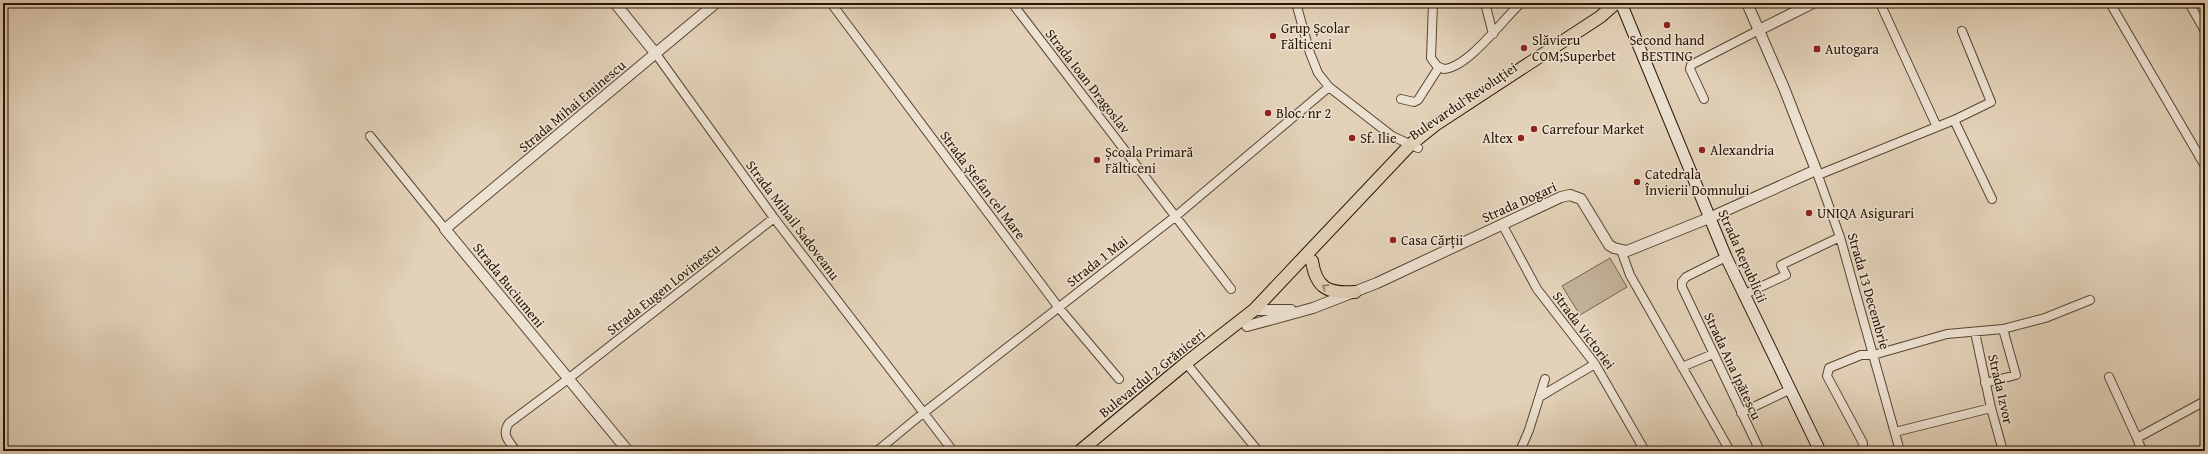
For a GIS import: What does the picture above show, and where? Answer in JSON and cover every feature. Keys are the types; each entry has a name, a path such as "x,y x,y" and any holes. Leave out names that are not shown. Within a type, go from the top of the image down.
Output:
{"main road":[{"name":"Bulevardul Revoluției","path":"1246,323 1414,146 1604,24 1621,4"},
{"name":"Strada Republicii","path":"1621,4 1726,257 1789,390 1820,451"},
{"name":"Bulevardul Revoluției","path":"1259,310 1312,261 1414,146"},
{"path":"1312,261 1314,273 1322,286 1335,292 1355,292"},
{"name":"Bulevardul 2 Grăniceri","path":"1080,451 1246,323"},
{"name":"Bulevardul 2 Grăniceri","path":"1092,451 1189,366"}],"street":[{"name":"Strada Mihail Sadoveanu","path":"615,3 656,54 774,218 922,414 952,451"},
{"name":"Strada Mihai Eminescu","path":"445,229 716,3"},
{"name":"Strada Ștefan cel Mare","path":"831,3 1059,308 1119,379"},
{"name":"Strada Ioan Dragoslav","path":"1012,3 1231,288"},
{"path":"1296,3 1310,53 1318,73 1329,87 1392,136 1414,146"},
{"path":"1433,3 1431,58 1439,67 1450,68 1458,64 1493,34 1521,3"},
{"path":"1484,3 1493,34"},
{"name":"Strada 13 Decembrie","path":"1747,3 1817,172 1840,237 1900,451"},
{"path":"1704,100 1690,69 1691,65 1813,3"},
{"path":"1880,3 1937,127"},
{"path":"2110,3 2205,166"},
{"path":"2189,3 2205,31"},
{"path":"1730,451 1626,268 1621,250 1627,251 1642,247 1817,172 1954,120 1991,102 1962,31"},
{"path":"1401,99 1414,102 1418,100 1439,67"},
{"name":"Strada 1 Mai","path":"877,451 922,414 1176,216 1329,87"},
{"path":"1954,120 1992,198"},
{"name":"Strada Buciumeni","path":"370,136 628,451"},
{"name":"Strada Dogari","path":"1246,323 1301,310 1355,292 1561,197 1570,195 1581,199 1609,245 1621,250"},
{"name":"Strada Eugen Lovinescu","path":"516,451 506,437 505,428 508,423 568,379 774,218"},
{"name":"Strada Victoriei","path":"1502,224 1537,289 1595,364 1645,451"},
{"path":"1743,295 1786,275 1781,265 1840,237"},
{"name":"Strada Ana Ipătescu","path":"1726,257 1686,277 1682,282 1684,292 1760,451"},
{"path":"1862,451 1863,443 1827,376 1827,371 1829,368 1861,355 1873,355 1947,334 2003,329 2045,318 2090,300"},
{"name":"Strada Dogari","path":"1259,310 1301,310"},
{"path":"1985,383 2016,375 2003,329"},
{"name":"Strada Izvor","path":"1974,332 1991,408 2003,451"},
{"path":"1682,367 1713,354"},
{"path":"1541,396 1595,364"},
{"path":"1189,366 1258,451"},
{"path":"2110,377 2142,451"},
{"path":"1520,451 1541,396 1545,379"},
{"path":"1741,413 1789,390"},
{"path":"2137,438 2205,402"},
{"path":"1895,432 1991,408"}],"shaded area":[{"path":"1610,258 1627,287 1580,315 1562,286"}],"place":[{"name":"Second hand BESTING","path":"1667,25"},
{"name":"Grup Școlar Fălticeni","path":"1273,36"},
{"name":"Slăvieru COM;Superbet","path":"1524,48"},
{"name":"Autogara","path":"1817,49"},
{"name":"Bloc. nr 2","path":"1268,113"},
{"name":"Carrefour Market","path":"1534,129"},
{"name":"Sf. Ilie","path":"1352,138"},
{"name":"Altex","path":"1521,138"},
{"name":"Alexandria","path":"1702,150"},
{"name":"Școala Primară Fălticeni","path":"1097,160"},
{"name":"Catedrala Învierii Domnului","path":"1637,182"},
{"name":"UNIQA Asigurari","path":"1809,213"},
{"name":"Casa Cărții","path":"1393,240"}]}
